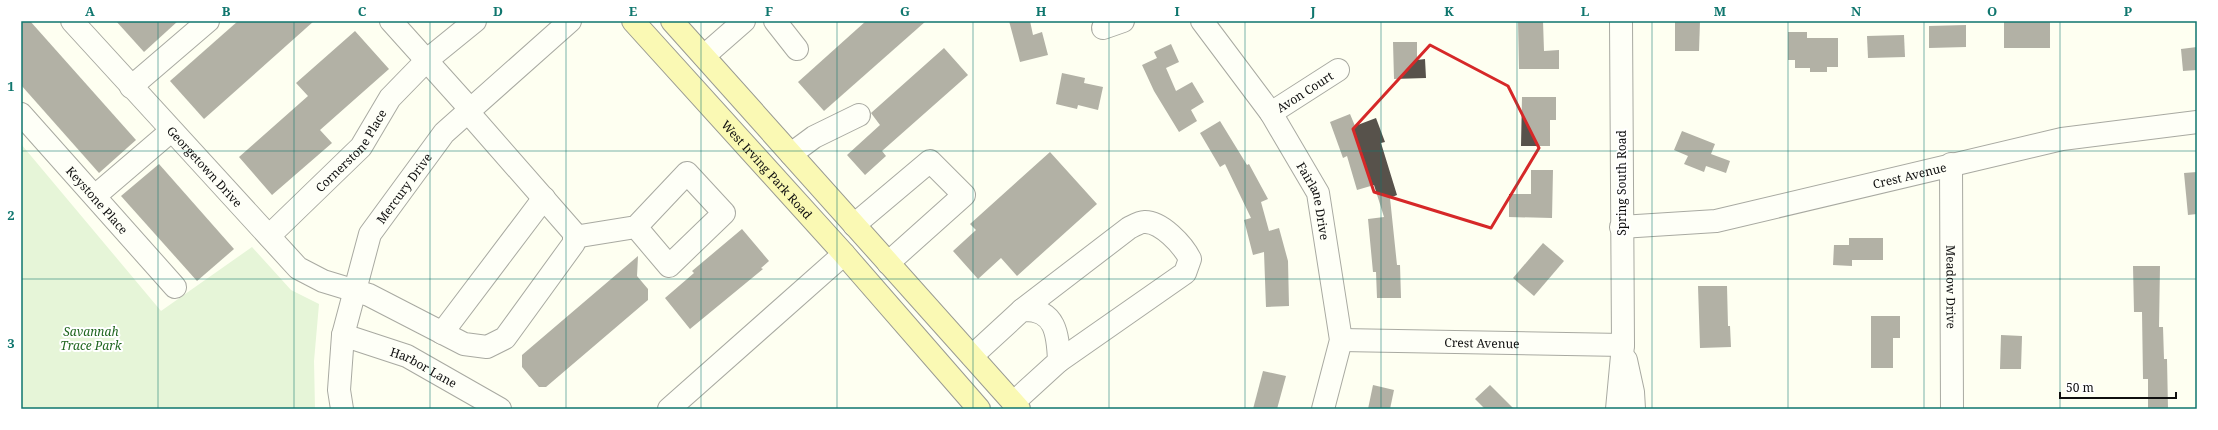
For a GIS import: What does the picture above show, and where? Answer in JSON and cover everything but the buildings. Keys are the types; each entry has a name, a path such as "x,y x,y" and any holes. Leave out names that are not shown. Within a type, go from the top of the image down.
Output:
{"main road":[{"name":"West Irving Park Road","path":"633,21 844,254 979,409"},
{"path":"672,21 1016,406"}],"street":[{"name":"Georgetown Drive","path":"72,21 171,131 298,268 323,281 369,295 464,344 487,347 505,338 574,243 574,237"},
{"path":"131,87 208,21"},
{"path":"391,21 427,60 469,111 574,232 574,237 636,227"},
{"name":"Cornerstone Place","path":"269,236 361,148 390,98 427,60 475,21"},
{"name":"Mercury Drive","path":"342,409 339,390 342,335 370,234 444,133 570,21"},
{"path":"704,56 744,21"},
{"path":"775,21 797,50"},
{"path":"1102,28 1123,21"},
{"name":"Fairlane Drive","path":"1202,21 1271,113 1318,193 1341,340 1323,409"},
{"name":"Spring South Road","path":"1617,409 1616,396 1623,345 1621,227 1621,21"},
{"name":"Avon Court","path":"1271,113 1338,70"},
{"name":"Keystone Place","path":"21,114 175,287"},
{"path":"791,154 814,137 859,115"},
{"name":"Crest Avenue","path":"1621,227 1716,221 1951,164 2062,139 2197,122"},
{"path":"95,196 171,131"},
{"path":"854,225 930,161 964,195 888,263"},
{"name":"Meadow Drive","path":"1951,164 1952,409"},
{"path":"442,333 544,198"},
{"path":"972,356 1022,310 1129,228 1144,222 1157,226 1183,246 1190,259 1185,273 1059,361 1016,406"},
{"path":"669,409 844,254"},
{"path":"1022,310 1032,309 1047,316 1058,336 1059,361"},
{"name":"Harbor Lane","path":"342,335 407,356 500,409"},
{"name":"Crest Avenue","path":"1341,340 1623,345"},
{"name":"Spring South Road","path":"1623,345 1633,392 1634,409"}],"highlighted area":[{"path":"1430,45 1508,86 1539,148 1491,228 1374,192 1353,129"}],"green space":[{"name":"Savannah Trace Park","path":"21,144 161,311 252,247 291,290 319,304 314,361 315,409 21,409"}]}
